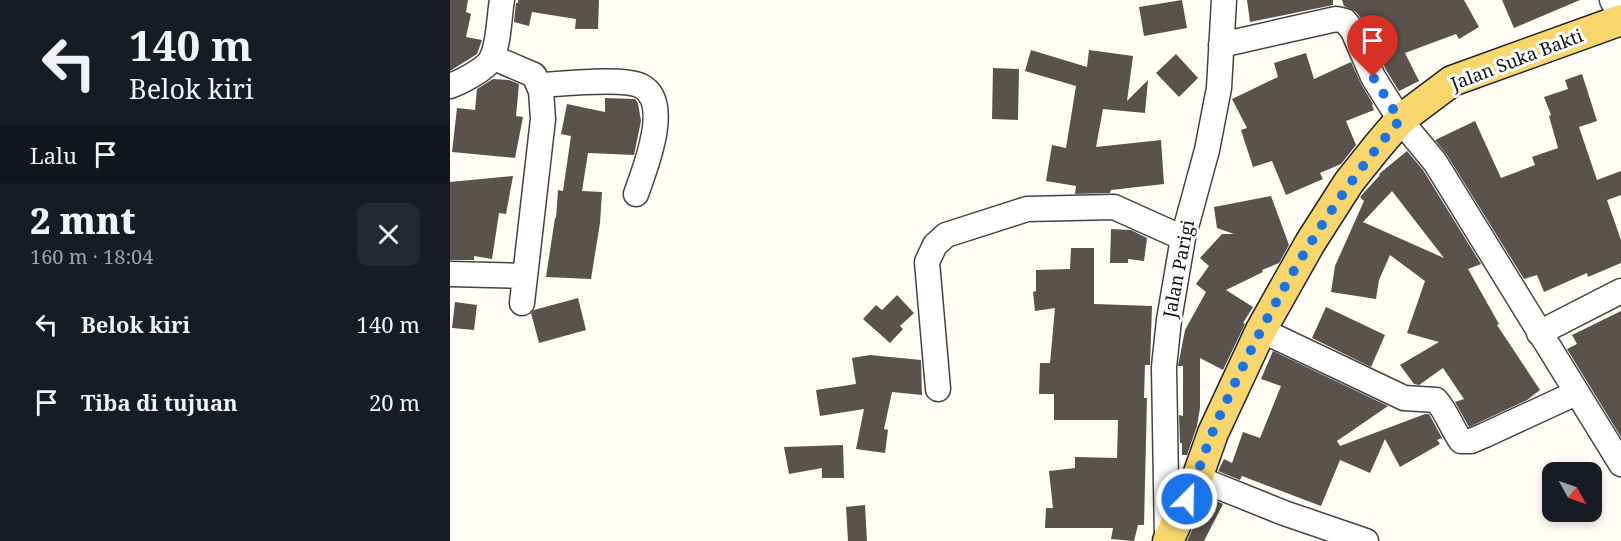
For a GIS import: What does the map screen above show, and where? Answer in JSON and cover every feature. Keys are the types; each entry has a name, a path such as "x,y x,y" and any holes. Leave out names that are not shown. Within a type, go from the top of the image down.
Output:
{"main road":[{"name":"Jalan Suka Bakti","path":"1168,541 1197,478 1212,433 1261,330 1310,243 1349,182 1400,120 1452,81 1621,19"}],"street":[{"path":"450,86 489,63 502,0"},
{"name":"Jalan Parigi","path":"1168,541 1164,367 1169,320 1183,238 1207,150 1219,88 1224,0"},
{"path":"1612,0 1621,19"},
{"path":"1221,45 1336,19 1344,21 1353,31 1373,77 1400,120 1435,162 1473,221 1539,333 1621,464"},
{"path":"492,57 534,75 540,85 543,118 522,303"},
{"path":"540,85 615,82 638,85 648,92 652,99 656,125 636,194"},
{"path":"938,389 927,262 935,245 946,235 1027,209 1114,207 1183,238"},
{"path":"450,274 525,276"},
{"path":"1539,333 1621,291"},
{"path":"1261,330 1404,398 1436,400 1445,410 1450,426 1461,441 1471,441 1576,393"},
{"path":"1197,478 1284,513 1366,541"}],"building":[{"path":"450,0 468,0 466,12 471,14 466,37 482,40 477,54 450,71"},
{"path":"518,0 599,0 598,29 575,29 576,19 532,12 529,26 514,22"},
{"path":"1182,0 1187,28 1144,36 1139,7"},
{"path":"1247,0 1333,0 1333,5 1250,22"},
{"path":"1342,0 1464,0 1479,27 1459,39 1456,34 1405,53 1419,81 1399,91 1386,70 1364,22 1356,12 1344,6"},
{"path":"1502,0 1580,0 1514,28"},
{"path":"1031,50 1087,67 1089,50 1133,56 1127,101 1148,80 1145,113 1103,109 1096,147 1161,140 1164,184 1111,190 1110,193 1075,194 1076,186 1046,181 1052,145 1066,148 1076,86 1025,71"},
{"path":"1306,53 1314,79 1351,62 1374,110 1346,121 1356,145 1341,164 1320,173 1323,179 1286,195 1272,161 1253,167 1241,130 1247,128 1232,99 1278,77 1274,63"},
{"path":"1176,54 1198,78 1179,97 1156,73"},
{"path":"993,68 1019,69 1018,120 992,119"},
{"path":"1582,74 1597,121 1579,127 1597,180 1621,171 1621,195 1607,200 1621,240 1621,263 1588,277 1587,273 1544,292 1537,275 1524,279 1447,155 1435,140 1475,121 1501,178 1535,165 1532,157 1558,148 1549,116 1551,115 1544,97 1568,89 1565,80"},
{"path":"493,79 509,80 519,84 516,116 523,117 515,158 452,152 457,108 475,110 477,89"},
{"path":"605,98 635,99 638,103 641,121 634,155 588,153 582,191 602,192 600,223 591,279 546,277 556,218 558,190 563,191 571,136 561,134 567,104 605,112"},
{"path":"1407,151 1423,170 1481,264 1468,269 1499,324 1497,325 1540,390 1527,400 1469,427 1455,402 1464,399 1443,368 1419,385 1414,384 1400,365 1439,342 1407,333 1425,281 1390,255 1379,280 1376,299 1331,292 1335,266 1364,201 1360,197 1379,174","holes":["1392,191 1444,258 1363,222"]},
{"path":"513,176 506,214 499,213 492,259 474,256 474,260 450,260 450,182"},
{"path":"1271,196 1289,245 1279,263 1226,290 1253,307 1243,323 1245,324 1223,370 1200,358 1200,408 1197,426 1187,455 1182,455 1179,415 1183,416 1183,366 1178,366 1185,330 1206,292 1196,284 1209,266 1200,258 1222,234 1234,234 1217,228 1214,207"},
{"path":"1111,229 1131,230 1147,238 1144,261 1128,259 1128,263 1110,263"},
{"path":"1071,248 1094,248 1094,304 1152,306 1150,365 1145,365 1144,398 1147,398 1144,525 1138,525 1134,541 1111,539 1113,528 1045,528 1046,508 1053,508 1049,471 1075,468 1075,457 1117,458 1118,420 1054,420 1054,394 1039,394 1040,363 1050,363 1055,308 1035,311 1033,292 1036,291 1036,270 1070,269"},
{"path":"897,295 914,313 900,326 903,329 890,343 863,319 876,305 882,310"},
{"path":"578,298 586,330 539,343 531,313 534,310"},
{"path":"455,302 477,305 474,330 452,328"},
{"path":"1326,307 1385,335 1371,367 1312,338"},
{"path":"1621,311 1621,437 1567,349 1577,344 1572,335"},
{"path":"1273,351 1388,406 1337,441 1340,446 1425,414 1429,414 1442,438 1437,440 1440,444 1400,467 1385,439 1370,473 1340,460 1321,506 1242,476 1240,480 1218,471 1224,459 1232,463 1243,432 1260,438 1281,386 1261,379"},
{"path":"870,355 921,360 922,395 892,392 884,429 888,430 885,453 856,449 864,409 820,416 816,390 856,384 852,358"},
{"path":"843,445 844,478 822,478 822,468 789,474 784,447"},
{"path":"1207,497 1223,504 1204,541 1187,541"},
{"path":"865,505 867,541 848,541 846,507"}],"route":[{"path":"1187,499 1197,478 1212,433 1261,330 1310,243 1349,182 1400,120 1373,77"}]}
